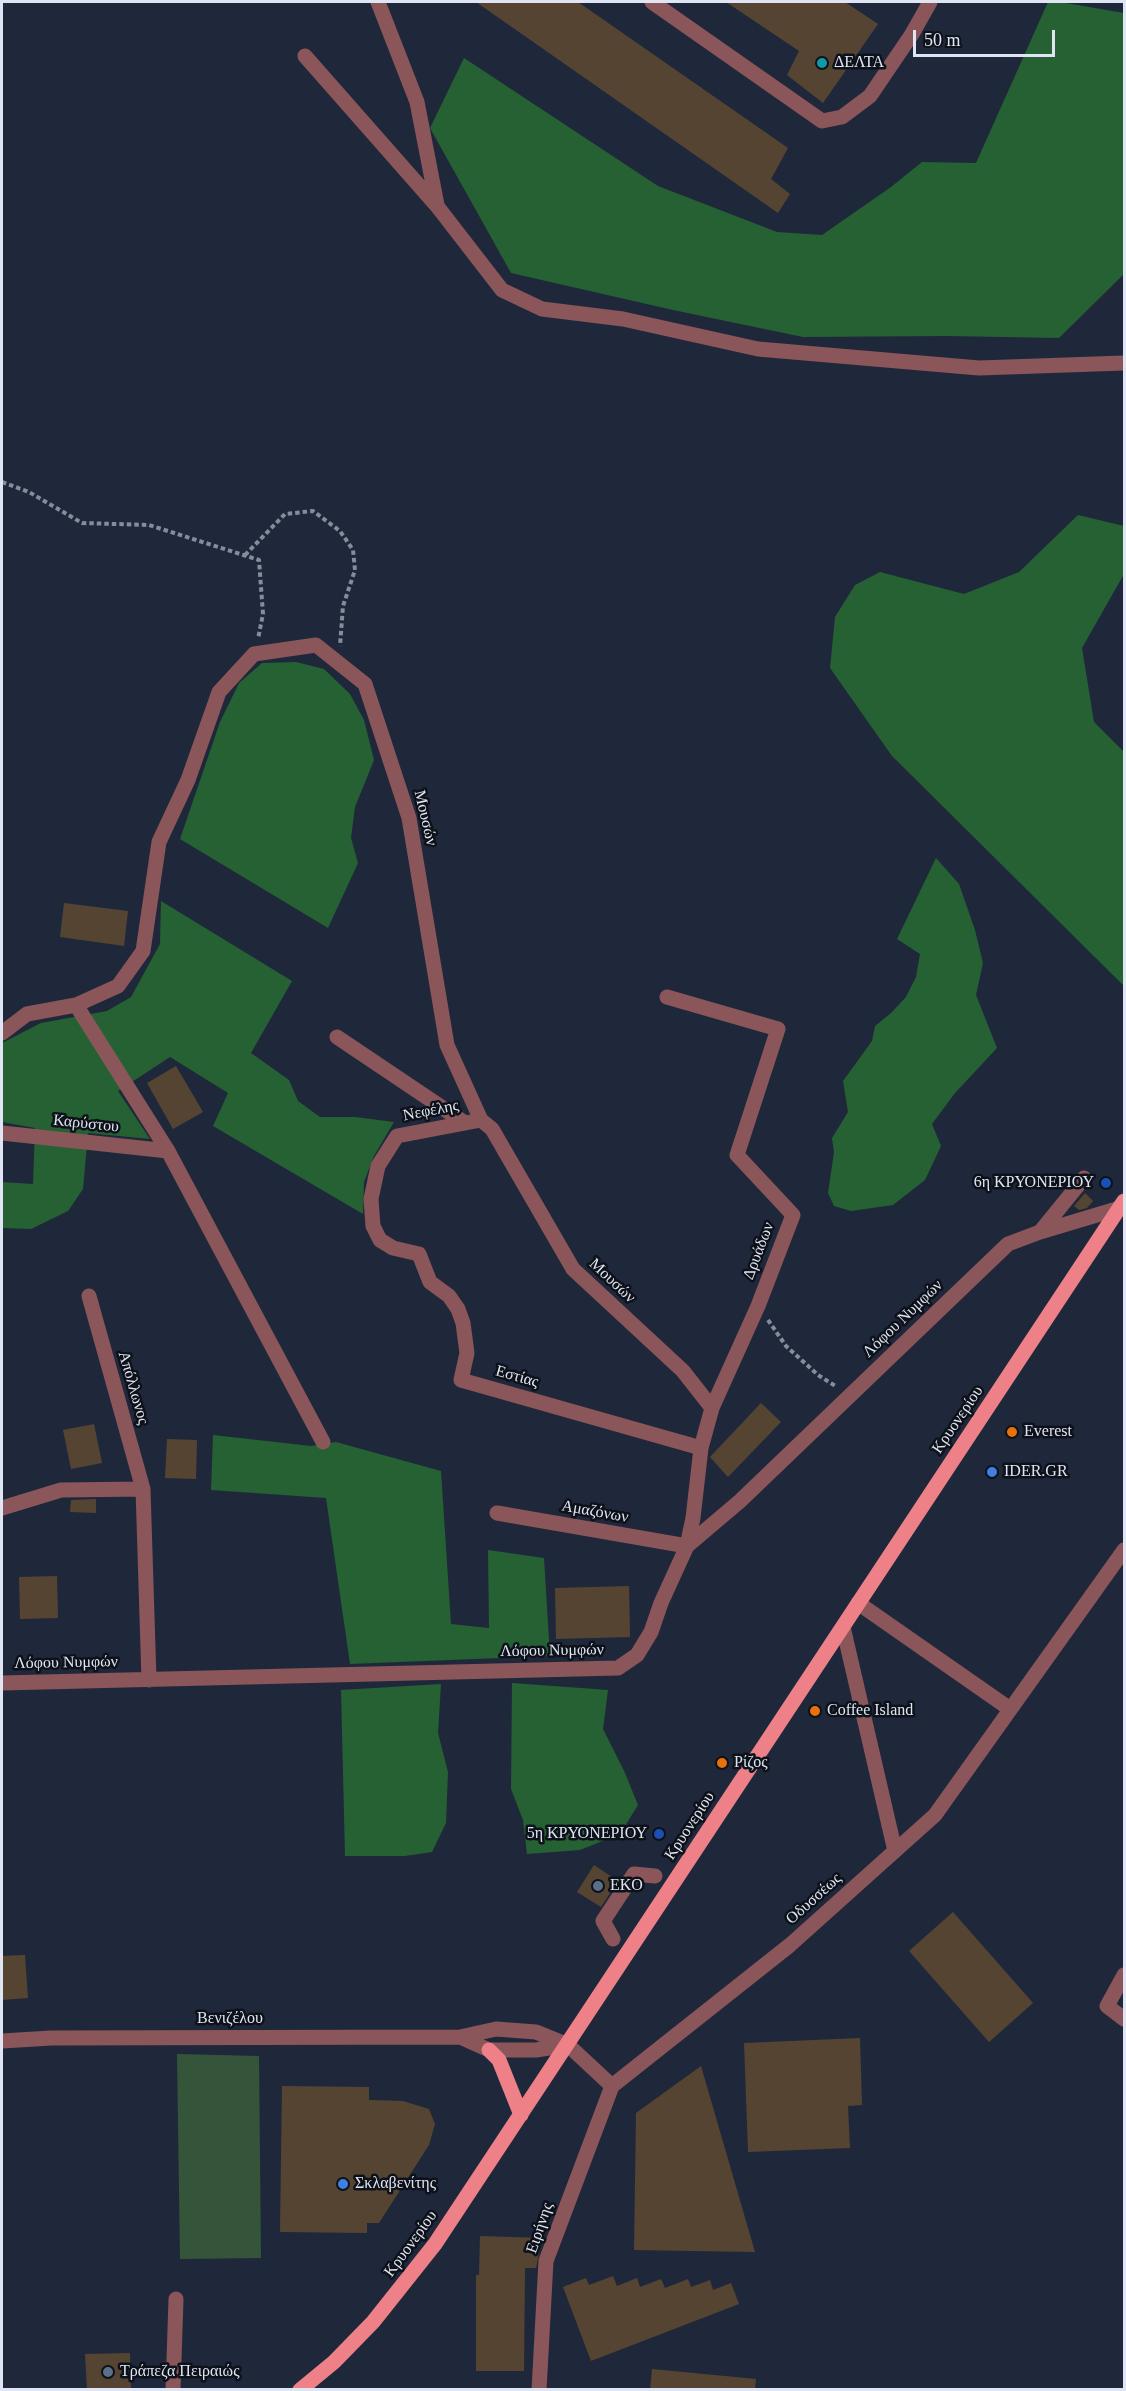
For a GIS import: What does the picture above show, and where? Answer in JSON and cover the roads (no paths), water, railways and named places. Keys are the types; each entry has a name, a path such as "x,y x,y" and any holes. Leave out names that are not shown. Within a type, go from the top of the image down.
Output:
{"main road":[{"name":"Κρυονερίου","path":"300,2390 334,2362 373,2322 435,2244 1122,1205"},
{"path":"489,2050 499,2060 521,2115"}],"street":[{"path":"378,2 417,102 437,206"},
{"path":"652,2 822,122 842,117 870,96 912,34 930,2"},
{"path":"305,56 437,206 502,290 542,309 624,319 758,349 979,368 1125,363"},
{"name":"Μουσών","path":"76,1005 118,986 143,951 159,842 188,780 219,692 254,654 316,645 365,684 409,818 447,1045 481,1120 492,1129 573,1269 683,1371 712,1408"},
{"name":"Δρυάδων","path":"667,998 778,1029 737,1155 793,1215 758,1306 712,1408 701,1448 693,1518 687,1546"},
{"path":"2,1033 27,1014 76,1005 168,1151 323,1442"},
{"path":"337,1037 465,1123"},
{"name":"Νεφέλης","path":"419,1254 393,1248 380,1240 373,1226 371,1199 378,1166 397,1136 481,1120"},
{"name":"Καρύστου","path":"2,1133 168,1151"},
{"path":"1040,1232 1084,1178"},
{"name":"Λόφου Νυμφών","path":"2,1683 618,1668 637,1654 651,1632 661,1603 687,1546 740,1501 1008,1244 1122,1205"},
{"name":"Εστίας","path":"419,1254 430,1282 449,1296 463,1323 467,1353 461,1380 701,1448"},
{"name":"Απόλλωνος","path":"89,1296 143,1489 148,1680"},
{"path":"2,1508 61,1490 143,1489"},
{"name":"Αμαζόνων","path":"497,1513 687,1546"},
{"name":"Οδυσσέως","path":"612,2086 790,1945 934,1815 1125,1550"},
{"path":"858,1603 1010,1709"},
{"path":"843,1627 895,1851"},
{"path":"614,1939 603,1921 634,1874 655,1876"},
{"path":"1125,1975 1107,2006 1125,2019"},
{"name":"Βενιζέλου","path":"2,2041 51,2038 460,2037 495,2029 536,2032 568,2045"},
{"name":"Βενιζέλου","path":"460,2037 489,2050 536,2050 568,2045"},
{"path":"568,2045 612,2086"},
{"name":"Ειρήνης","path":"539,2390 546,2261 612,2086"},
{"path":"173,2390 176,2299"}],"place":[{"name":"ΔΕΛΤΑ","path":"822,63"},
{"name":"6η ΚΡΥΟΝΕΡΙΟΥ","path":"1106,1183"},
{"name":"Everest","path":"1012,1432"},
{"name":"IDER.GR","path":"992,1472"},
{"name":"Coffee Island","path":"815,1711"},
{"name":"Ρίζος","path":"722,1763"},
{"name":"5η ΚΡΥΟΝΕΡΙΟΥ","path":"659,1834"},
{"name":"EKO","path":"598,1886"},
{"name":"Σκλαβενίτης","path":"343,2184"},
{"name":"Τράπεζα Πειραιώς","path":"108,2372"}]}
